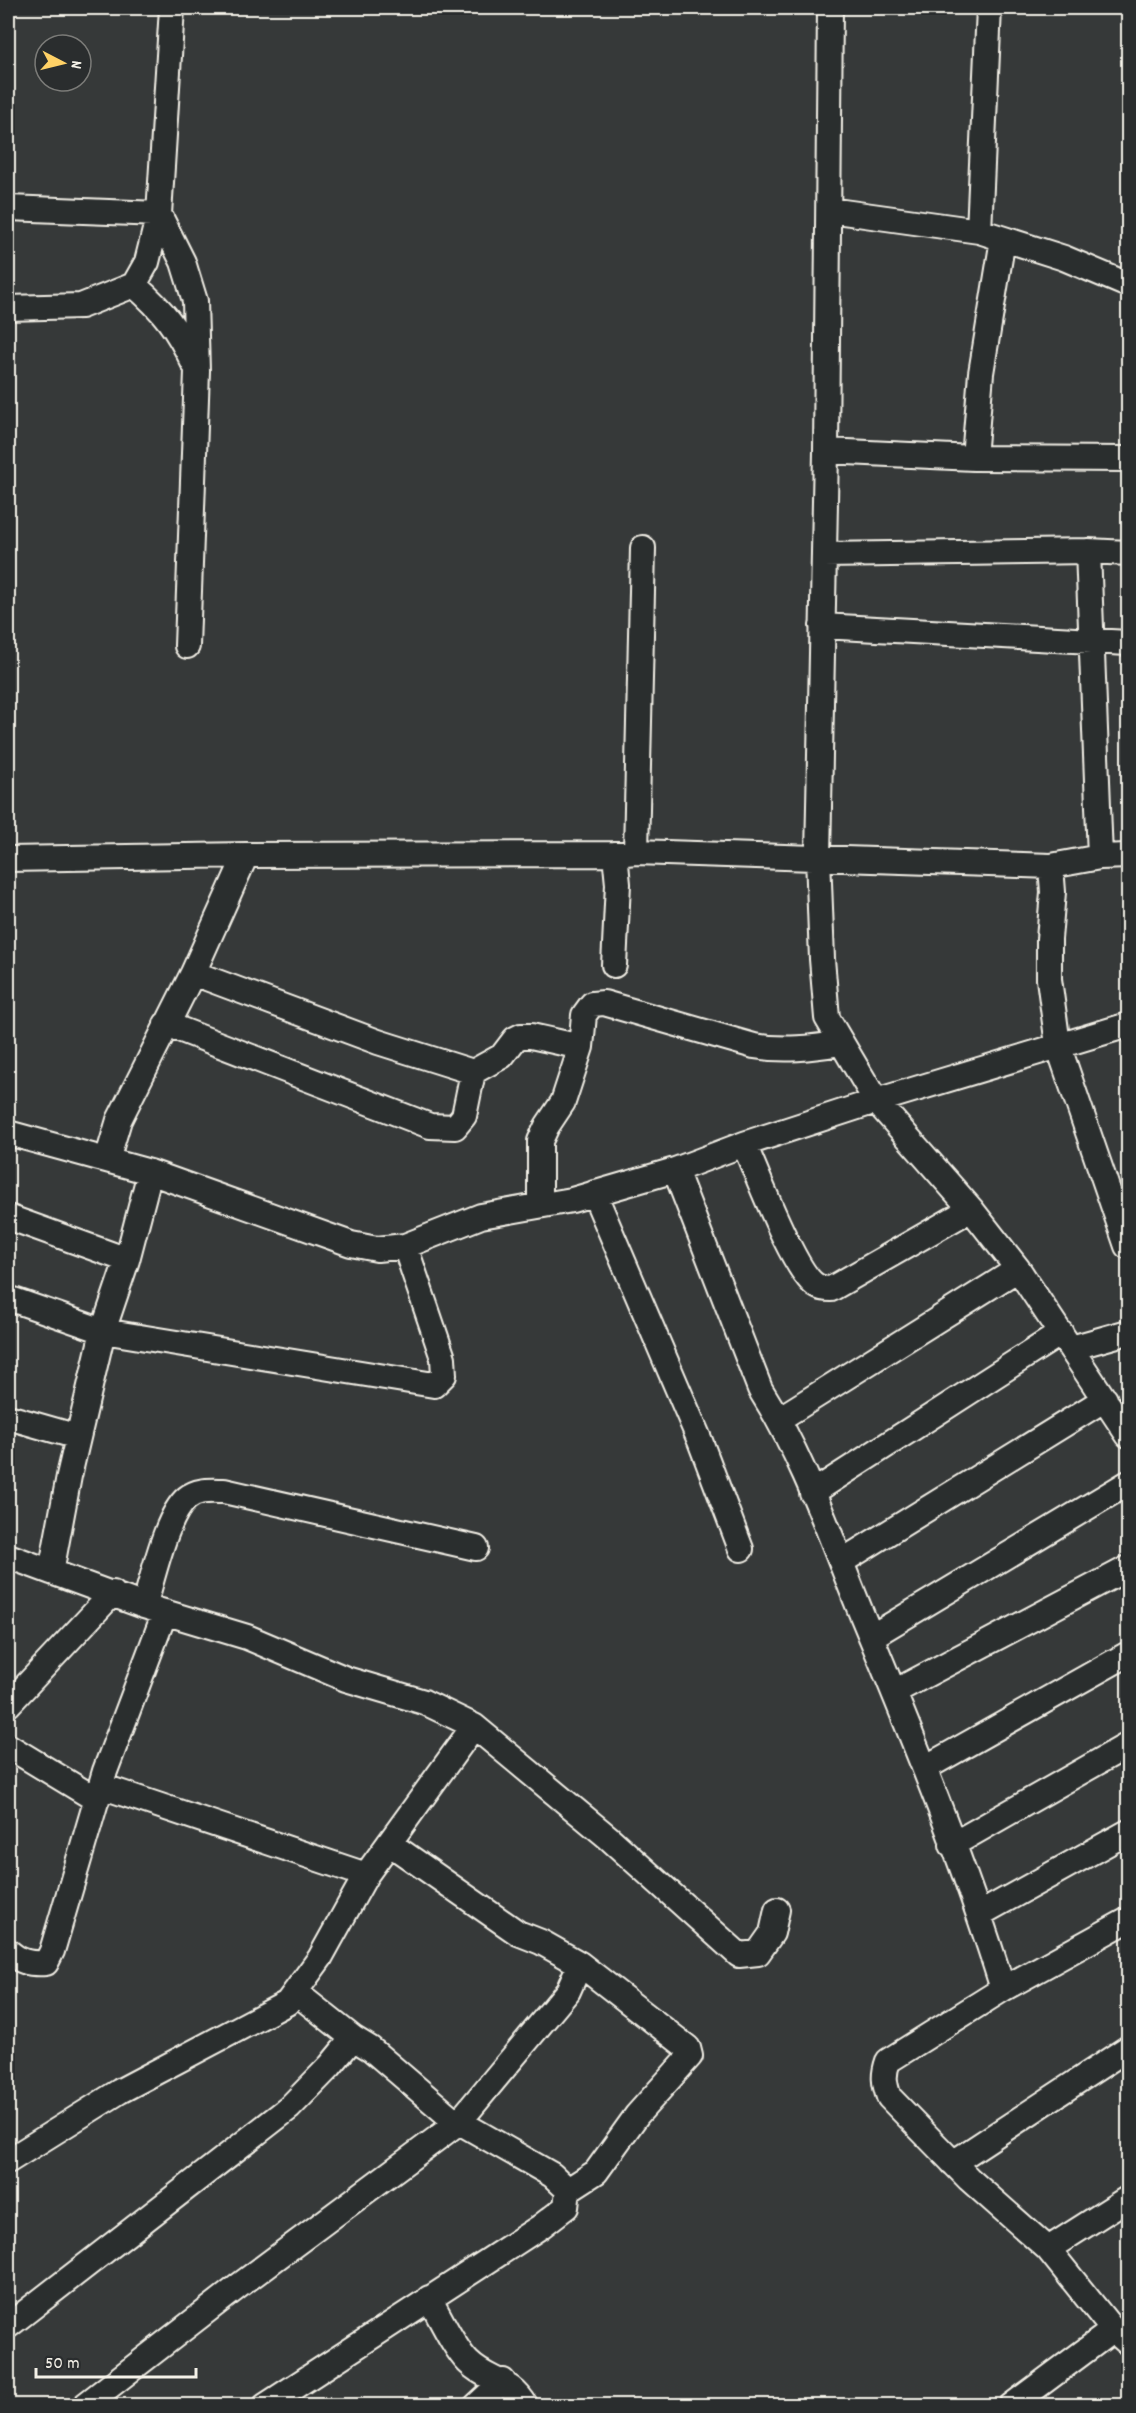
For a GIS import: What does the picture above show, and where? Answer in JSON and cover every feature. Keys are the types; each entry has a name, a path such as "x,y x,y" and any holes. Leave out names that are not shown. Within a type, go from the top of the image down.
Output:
{"street":[{"path":"8,308 81,306 134,285 147,262 159,214 172,8"},
{"path":"830,8 826,451 818,856 823,988 827,1018 876,1101 971,1209 1018,1269 1128,1435"},
{"path":"979,231 989,8"},
{"path":"8,208 159,214"},
{"path":"829,210 979,231 1064,258 1128,285"},
{"path":"159,214 183,262 195,301 197,371 187,646"},
{"path":"974,458 981,373 1003,239"},
{"path":"134,285 160,308 182,338 197,371"},
{"path":"826,451 974,458 1128,459"},
{"path":"614,965 618,884 626,853 643,548"},
{"path":"824,555 1088,551 1128,553"},
{"path":"1088,551 1100,857"},
{"path":"822,626 1128,643"},
{"path":"8,860 246,855 626,853 818,856 1051,866 1100,857 1128,856"},
{"path":"107,1160 119,1120 160,1042 166,1024 193,973 246,855"},
{"path":"1051,866 1053,892 1049,939 1049,978 1058,1045 1127,1246"},
{"path":"193,973 378,1042 473,1072 502,1056 515,1039 521,1036 531,1035 581,1047"},
{"path":"540,1205 540,1141 563,1101 581,1047 584,1015 592,1004 604,1003 754,1046 801,1049 840,1043"},
{"path":"166,1024 430,1126 455,1127 464,1116 473,1072"},
{"path":"8,1133 150,1172 351,1244 377,1249 405,1246 481,1216 572,1200 675,1170 744,1144 876,1101 1128,1025"},
{"path":"744,1144 793,1254 804,1274 816,1286 831,1289 971,1209"},
{"path":"675,1170 760,1389 779,1419 812,1493 925,1768 952,1845 980,1914 1003,1989"},
{"path":"51,1572 78,1437 103,1331 127,1260 150,1172"},
{"path":"594,1193 700,1441 741,1550"},
{"path":"8,1217 127,1260"},
{"path":"8,1298 103,1331 434,1385 444,1375 443,1358 405,1246"},
{"path":"779,1419 1018,1269"},
{"path":"812,1493 1066,1341 1128,1332"},
{"path":"841,1562 1105,1399"},
{"path":"8,1417 78,1437"},
{"path":"871,1637 1128,1483"},
{"path":"8,1952 17,1959 30,1964 46,1963 52,1951 154,1609 174,1513 188,1497 201,1491 224,1491 476,1548"},
{"path":"8,1556 154,1609 247,1637 346,1679 424,1702 474,1726 609,1838 738,1955 758,1953 772,1932 777,1910"},
{"path":"894,1692 1128,1568"},
{"path":"8,1705 113,1593"},
{"path":"925,1768 1128,1654"},
{"path":"8,2161 120,2091 287,2004 320,1958 366,1875 474,1726"},
{"path":"952,1845 1128,1745"},
{"path":"8,1746 99,1793 366,1875"},
{"path":"980,1914 1128,1832"},
{"path":"389,1843 518,1932 542,1942 580,1964 688,2048 690,2056 638,2115 596,2172 568,2190"},
{"path":"1011,2406 1121,2336 1048,2249 969,2180 890,2097 884,2084 884,2073 888,2061 903,2050 1003,1989 1128,1920"},
{"path":"84,2406 240,2285 459,2122 568,1991 580,1964"},
{"path":"295,1992 353,2038 371,2049 449,2116 552,2175 568,2190"},
{"path":"8,2326 289,2108 330,2066 353,2038"},
{"path":"953,2163 1128,2048"},
{"path":"265,2406 540,2227 566,2207 568,2190"},
{"path":"1048,2249 1128,2198"},
{"path":"429,2298 466,2360 485,2376 503,2381 518,2392 526,2406"},
{"path":"476,2406 503,2381"}]}
